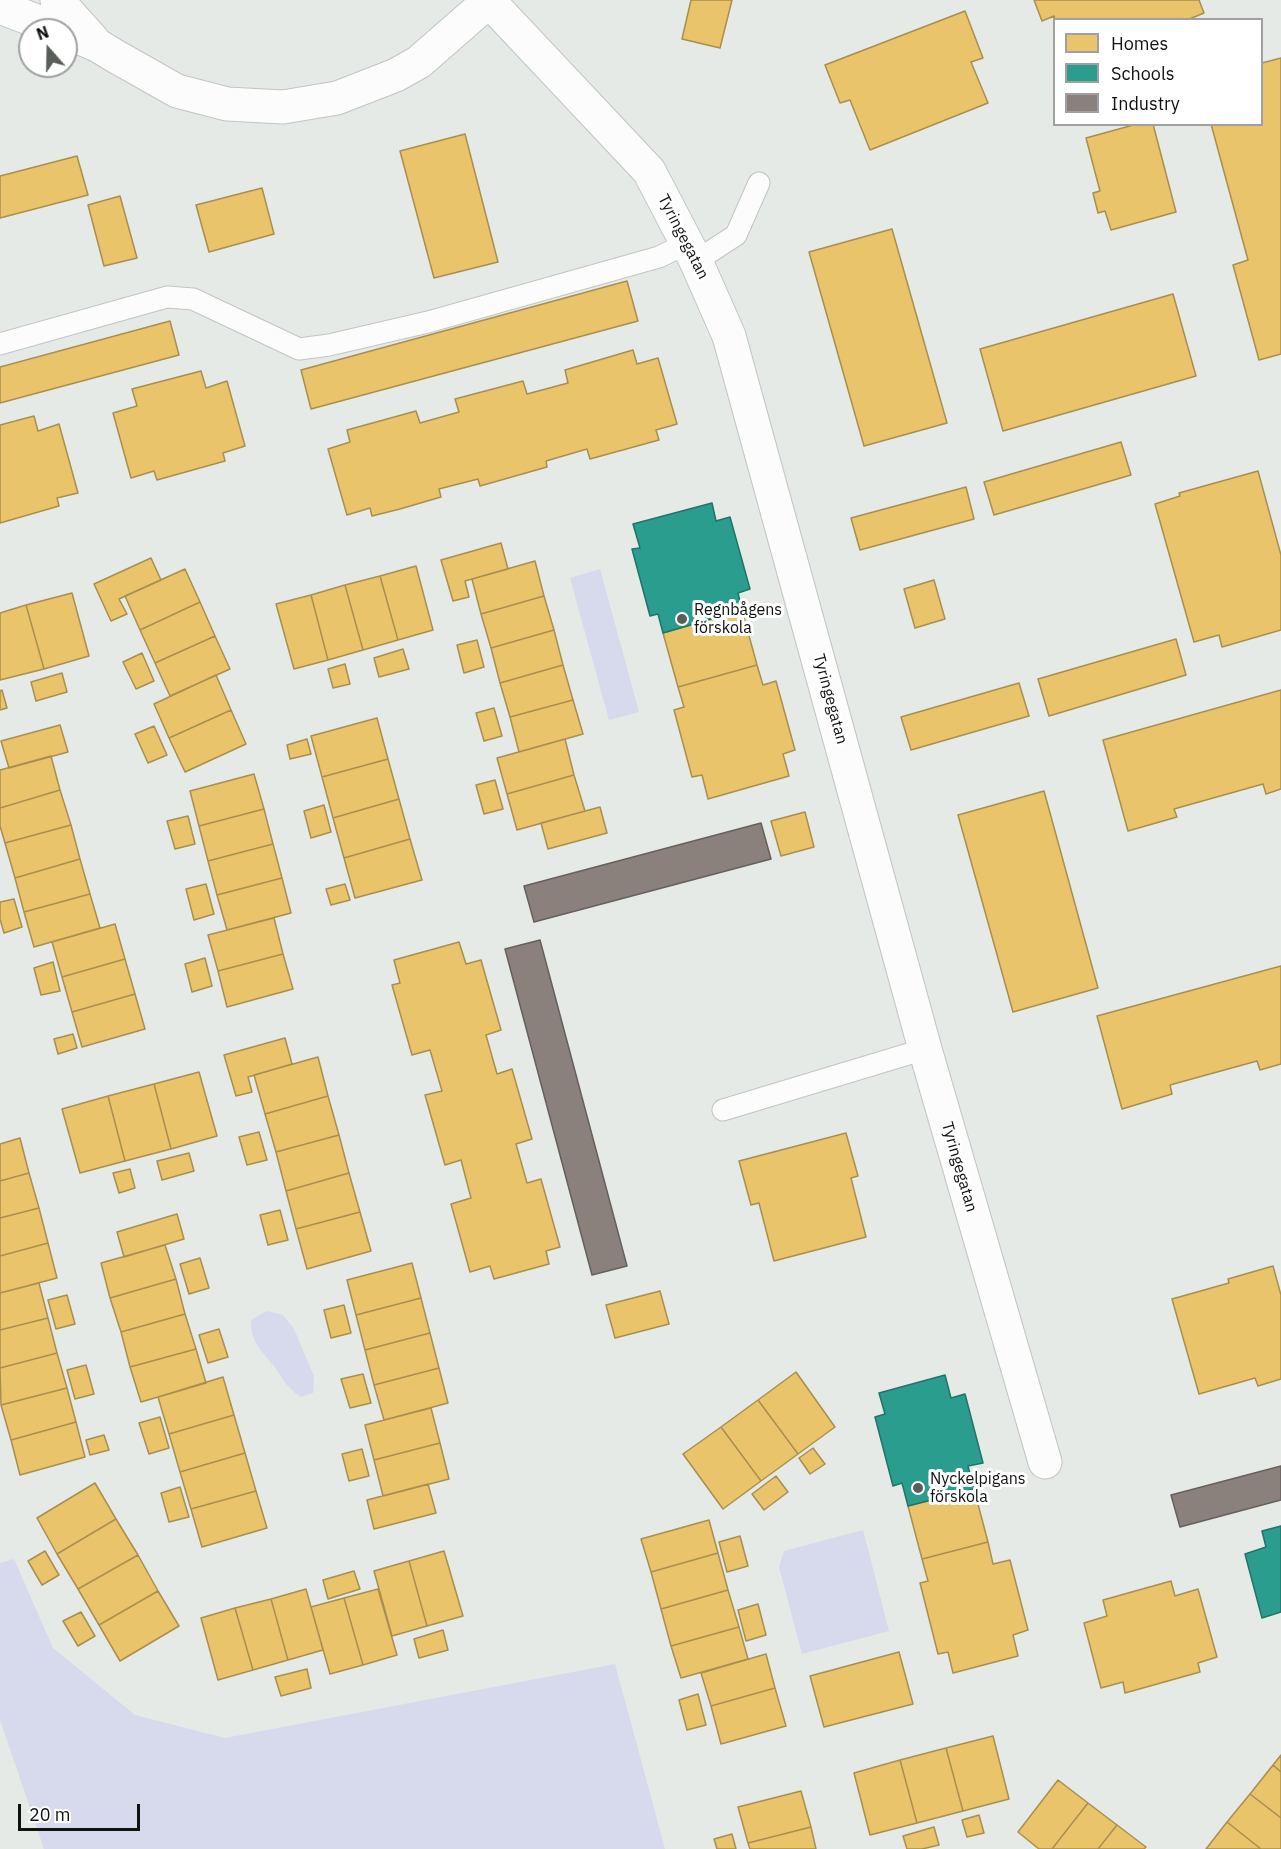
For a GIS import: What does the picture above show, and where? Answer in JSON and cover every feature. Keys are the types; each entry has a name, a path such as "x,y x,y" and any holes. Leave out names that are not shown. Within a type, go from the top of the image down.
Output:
{"street":[{"path":"6,0 0,6 30,18"},
{"path":"57,0 97,45"},
{"path":"78,37 97,45 177,91 227,104 283,107 308,105 373,86 419,62 490,0"},
{"name":"Tyringegatan","path":"490,0 649,171 692,252 729,336 925,1049 1045,1462"}],"lane":[{"path":"0,344 167,297 194,299 299,349 329,345 428,322 659,257 692,252 736,235 759,183"},
{"path":"723,1110 925,1049"}],"shaded area":[{"path":"600,569 639,712 609,720 570,578"},
{"path":"267,1311 283,1315 294,1329 314,1376 313,1393 301,1397 292,1390 257,1345 252,1334 251,1320"},
{"path":"863,1530 889,1631 802,1654 779,1567 784,1551"},
{"path":"14,1559 53,1648 135,1715 225,1738 615,1664 665,1849 44,1849 0,1720 0,1563"}],"building: Homes":[{"path":"691,0 732,0 720,48 682,39"},
{"path":"1034,0 1199,0 1204,13 1192,18 1054,18 1054,16 1042,21"},
{"path":"965,11 983,58 971,62 988,103 870,150 850,100 840,103 825,65"},
{"path":"1281,58 1281,354 1259,360 1233,265 1248,260 1212,126 1263,126 1263,63"},
{"path":"1130,126 1154,126 1176,212 1111,230 1105,211 1098,213 1093,193 1100,191 1086,138"},
{"path":"465,134 498,262 434,278 400,151"},
{"path":"77,156 88,195 0,218 0,176"},
{"path":"262,188 274,234 209,252 196,205"},
{"path":"120,196 137,258 104,266 88,205"},
{"path":"892,229 947,423 864,446 809,252"},
{"path":"627,281 638,321 311,409 301,370"},
{"path":"1173,294 1196,376 1003,431 980,349"},
{"path":"170,321 179,355 0,403 0,367"},
{"path":"633,350 637,364 658,358 677,424 656,430 659,440 590,459 587,449 546,461 547,467 480,486 478,479 439,489 441,497 400,509 372,516 370,508 347,515 328,449 350,442 347,430 416,411 420,423 459,412 455,399 523,381 527,394 568,383 565,370"},
{"path":"201,371 206,388 227,381 245,446 223,453 225,461 157,480 154,471 131,478 113,413 137,406 132,389"},
{"path":"34,416 38,431 59,424 78,493 57,498 59,506 0,523 0,425"},
{"path":"1121,442 1131,475 994,515 984,482"},
{"path":"1258,471 1281,555 1281,630 1222,647 1219,635 1194,642 1155,504 1180,496 1179,493"},
{"path":"966,487 974,519 860,550 851,518"},
{"path":"501,543 508,569 465,581 469,597 453,601 441,560"},
{"path":"151,558 161,580 119,599 127,614 111,621 94,584"},
{"path":"535,561 544,596 481,614 472,579"},
{"path":"416,566 433,630 398,640 380,576"},
{"path":"185,569 200,602 140,630 125,596"},
{"path":"380,576 398,640 363,650 345,585"},
{"path":"934,580 945,619 915,628 904,589"},
{"path":"345,585 363,650 328,660 311,595"},
{"path":"72,593 89,656 44,669 26,605"},
{"path":"311,595 328,660 294,669 276,604"},
{"path":"544,596 554,630 491,648 481,614"},
{"path":"200,602 215,636 155,663 140,630"},
{"path":"26,605 44,669 0,680 0,613"},
{"path":"742,610 757,665 678,687 663,633"},
{"path":"554,630 563,665 500,683 491,648"},
{"path":"215,636 230,669 170,696 155,663"},
{"path":"1176,639 1186,675 1049,716 1038,679"},
{"path":"477,640 484,667 464,673 457,645"},
{"path":"403,649 409,669 379,677 374,658"},
{"path":"142,653 154,681 136,689 123,662"},
{"path":"345,664 350,684 333,688 328,669"},
{"path":"563,665 573,700 510,717 500,683"},
{"path":"757,665 763,685 776,681 795,750 783,754 789,776 708,799 702,775 692,777 674,710 684,707 678,687"},
{"path":"62,673 67,692 36,701 31,682"},
{"path":"216,675 231,710 169,738 154,704"},
{"path":"1019,683 1029,716 911,750 901,717"},
{"path":"2,690 7,708 0,710 0,691"},
{"path":"1281,690 1281,789 1266,794 1263,784 1174,809 1177,817 1128,831 1103,740"},
{"path":"573,700 583,734 519,752 510,717"},
{"path":"494,708 502,736 484,741 476,713"},
{"path":"231,710 246,744 185,772 169,738"},
{"path":"377,718 388,759 322,777 311,736"},
{"path":"60,725 68,752 9,768 1,741"},
{"path":"154,726 167,755 148,763 135,734"},
{"path":"307,739 311,754 290,759 287,745"},
{"path":"565,739 574,775 507,794 497,758"},
{"path":"51,756 60,790 0,808 0,770"},
{"path":"388,759 399,799 333,818 322,777"},
{"path":"254,774 264,809 199,826 190,791"},
{"path":"574,775 585,811 517,830 507,794"},
{"path":"495,780 503,809 484,814 476,785"},
{"path":"60,790 71,825 5,843 0,826 0,808"},
{"path":"1044,791 1098,988 1013,1012 958,815"},
{"path":"399,799 410,839 344,858 333,818"},
{"path":"324,805 331,832 311,838 304,811"},
{"path":"600,807 607,833 548,849 541,823"},
{"path":"264,809 273,844 208,861 199,826"},
{"path":"805,812 814,847 781,856 771,821"},
{"path":"188,816 195,844 175,849 167,821"},
{"path":"71,825 80,859 15,878 5,843"},
{"path":"410,839 422,880 355,898 344,858"},
{"path":"273,844 282,878 217,895 208,861"},
{"path":"80,859 90,894 24,912 15,878"},
{"path":"282,878 291,913 227,930 217,895"},
{"path":"206,884 214,914 194,920 186,889"},
{"path":"345,884 350,900 331,905 326,889"},
{"path":"90,894 100,928 34,947 24,912"},
{"path":"14,899 22,927 4,933 0,919 0,902"},
{"path":"274,918 283,954 218,971 208,935"},
{"path":"115,924 125,959 62,977 52,942"},
{"path":"459,942 466,964 481,960 501,1030 486,1035 497,1074 512,1069 532,1139 516,1144 527,1183 541,1179 560,1247 546,1251 549,1264 494,1279 490,1266 470,1272 451,1204 471,1198 461,1160 445,1165 425,1095 442,1091 430,1050 412,1055 392,985 400,983 394,960"},
{"path":"283,954 293,989 227,1007 218,971"},
{"path":"205,958 212,986 192,992 185,964"},
{"path":"125,959 135,994 72,1012 62,977"},
{"path":"53,962 60,991 41,995 34,968"},
{"path":"1281,966 1281,1064 1260,1070 1257,1061 1170,1085 1172,1094 1122,1109 1097,1016"},
{"path":"135,994 145,1029 82,1047 72,1012"},
{"path":"73,1034 77,1048 58,1054 54,1039"},
{"path":"285,1038 292,1064 248,1077 252,1092 236,1096 224,1055"},
{"path":"318,1057 328,1096 265,1114 254,1075"},
{"path":"199,1072 217,1136 171,1149 154,1084"},
{"path":"154,1084 171,1149 125,1161 108,1096"},
{"path":"108,1096 125,1161 80,1173 62,1109"},
{"path":"328,1096 339,1135 276,1152 265,1114"},
{"path":"259,1132 267,1160 247,1165 239,1137"},
{"path":"846,1133 858,1176 851,1178 866,1237 774,1261 759,1203 751,1205 739,1161"},
{"path":"339,1135 349,1173 286,1191 276,1152"},
{"path":"20,1138 29,1173 0,1181 0,1144"},
{"path":"189,1153 194,1171 162,1180 157,1161"},
{"path":"130,1169 135,1188 119,1193 113,1173"},
{"path":"29,1173 39,1208 0,1218 0,1181"},
{"path":"349,1173 360,1212 296,1229 286,1191"},
{"path":"39,1208 48,1243 0,1256 0,1218"},
{"path":"280,1210 288,1240 268,1245 260,1215"},
{"path":"360,1212 371,1251 307,1269 296,1229"},
{"path":"177,1214 184,1239 124,1257 117,1232"},
{"path":"48,1243 57,1278 0,1293 0,1256"},
{"path":"165,1245 176,1279 110,1298 101,1263"},
{"path":"200,1258 209,1288 189,1294 180,1264"},
{"path":"412,1263 421,1298 356,1315 347,1280"},
{"path":"1273,1266 1281,1295 1281,1379 1258,1386 1255,1378 1199,1394 1172,1299 1229,1283 1228,1279"},
{"path":"176,1279 185,1314 121,1332 110,1298"},
{"path":"39,1283 48,1318 0,1330 0,1293"},
{"path":"660,1291 669,1324 615,1338 606,1305"},
{"path":"67,1295 75,1324 56,1329 48,1300"},
{"path":"421,1298 430,1333 365,1350 356,1315"},
{"path":"344,1305 351,1333 331,1338 324,1310"},
{"path":"185,1314 196,1349 130,1367 121,1332"},
{"path":"48,1318 57,1353 0,1368 0,1330"},
{"path":"219,1329 228,1357 208,1363 199,1335"},
{"path":"430,1333 439,1368 374,1385 365,1350"},
{"path":"196,1349 206,1383 141,1402 130,1367"},
{"path":"57,1353 67,1388 1,1405 0,1368"},
{"path":"86,1365 94,1394 75,1399 67,1370"},
{"path":"439,1368 448,1403 384,1420 374,1385"},
{"path":"796,1372 835,1427 798,1454 758,1400"},
{"path":"363,1374 371,1403 350,1408 341,1379"},
{"path":"223,1377 234,1415 169,1434 158,1397"},
{"path":"67,1388 76,1422 11,1440 1,1405"},
{"path":"758,1400 798,1454 761,1481 721,1427"},
{"path":"431,1408 440,1443 374,1460 365,1425"},
{"path":"234,1415 245,1453 180,1472 169,1434"},
{"path":"160,1417 169,1448 149,1454 139,1423"},
{"path":"76,1422 85,1457 20,1475 11,1440"},
{"path":"721,1427 761,1481 723,1509 683,1454"},
{"path":"104,1435 109,1450 90,1455 86,1440"},
{"path":"440,1443 449,1479 383,1496 374,1460"},
{"path":"813,1448 825,1464 810,1474 799,1458"},
{"path":"362,1449 369,1476 349,1481 342,1454"},
{"path":"245,1453 256,1491 191,1509 180,1472"},
{"path":"776,1476 788,1492 764,1510 752,1494"},
{"path":"95,1483 116,1519 57,1554 37,1518"},
{"path":"428,1484 436,1513 374,1529 367,1500"},
{"path":"180,1487 189,1517 169,1522 161,1493"},
{"path":"974,1489 988,1542 922,1559 908,1506"},
{"path":"256,1491 267,1528 202,1547 191,1509"},
{"path":"116,1519 138,1555 78,1589 57,1554"},
{"path":"709,1520 718,1553 651,1572 641,1539"},
{"path":"740,1536 748,1566 727,1572 719,1542"},
{"path":"988,1542 993,1564 1010,1560 1028,1630 1013,1635 1018,1656 953,1673 948,1652 938,1654 920,1583 928,1581 922,1559"},
{"path":"45,1551 59,1575 42,1585 28,1561"},
{"path":"444,1551 463,1616 427,1626 409,1561"},
{"path":"718,1553 728,1590 661,1609 651,1572"},
{"path":"138,1555 158,1591 99,1625 78,1589"},
{"path":"409,1561 427,1626 392,1636 374,1571"},
{"path":"354,1571 360,1589 328,1599 323,1580"},
{"path":"1171,1581 1175,1596 1198,1589 1217,1657 1198,1663 1200,1672 1125,1693 1123,1682 1101,1688 1084,1623 1107,1616 1103,1600"},
{"path":"306,1589 323,1650 288,1660 271,1599"},
{"path":"378,1589 397,1655 363,1665 344,1598"},
{"path":"728,1590 739,1627 671,1646 661,1609"},
{"path":"158,1591 179,1626 120,1661 99,1625"},
{"path":"344,1598 363,1665 330,1674 311,1607"},
{"path":"271,1599 288,1660 253,1670 235,1608"},
{"path":"758,1604 766,1635 746,1641 738,1610"},
{"path":"235,1608 253,1670 218,1680 201,1618"},
{"path":"81,1612 95,1636 78,1646 63,1621"},
{"path":"739,1627 748,1659 681,1678 671,1646"},
{"path":"443,1630 448,1650 419,1658 414,1639"},
{"path":"899,1652 913,1704 824,1727 810,1676"},
{"path":"766,1654 775,1688 711,1706 701,1673"},
{"path":"307,1669 311,1688 281,1696 275,1677"},
{"path":"775,1688 786,1726 721,1744 711,1706"},
{"path":"698,1694 706,1725 687,1730 679,1700"},
{"path":"993,1736 1009,1799 963,1811 946,1748"},
{"path":"946,1748 963,1811 917,1823 900,1760"},
{"path":"1281,1755 1281,1772 1273,1765"},
{"path":"900,1760 917,1823 870,1835 854,1773"},
{"path":"1273,1765 1281,1772 1281,1818 1250,1794"},
{"path":"1058,1780 1088,1803 1052,1849 1039,1849 1018,1832"},
{"path":"801,1791 811,1827 748,1843 738,1807"},
{"path":"1250,1794 1281,1818 1281,1849 1261,1849 1227,1822"},
{"path":"1088,1803 1117,1825 1098,1849 1052,1849"},
{"path":"979,1815 984,1833 967,1837 962,1820"},
{"path":"1227,1822 1261,1849 1206,1849"},
{"path":"1117,1825 1146,1847 1144,1849 1098,1849"},
{"path":"811,1827 816,1849 750,1849 748,1843"},
{"path":"934,1827 939,1845 922,1849 907,1849 903,1836"},
{"path":"732,1834 736,1849 717,1849 714,1839"}],"building: Schools":[{"path":"712,503 716,521 730,517 750,589 738,593 742,610 663,633 658,614 650,616 632,549 640,548 633,524"},
{"path":"945,1375 951,1398 965,1394 983,1463 968,1466 974,1489 908,1506 902,1483 893,1486 875,1417 885,1414 879,1393"},
{"path":"1281,1526 1281,1612 1262,1618 1245,1554 1266,1547 1262,1531"}],"building: Industry":[{"path":"761,823 771,859 534,922 524,886"},
{"path":"540,940 627,1266 592,1275 505,949"},
{"path":"1281,1466 1281,1500 1180,1527 1171,1495"}],"place":[{"name":"Regnbågens förskola","path":"682,619"},
{"name":"Nyckelpigans förskola","path":"918,1488"}]}
